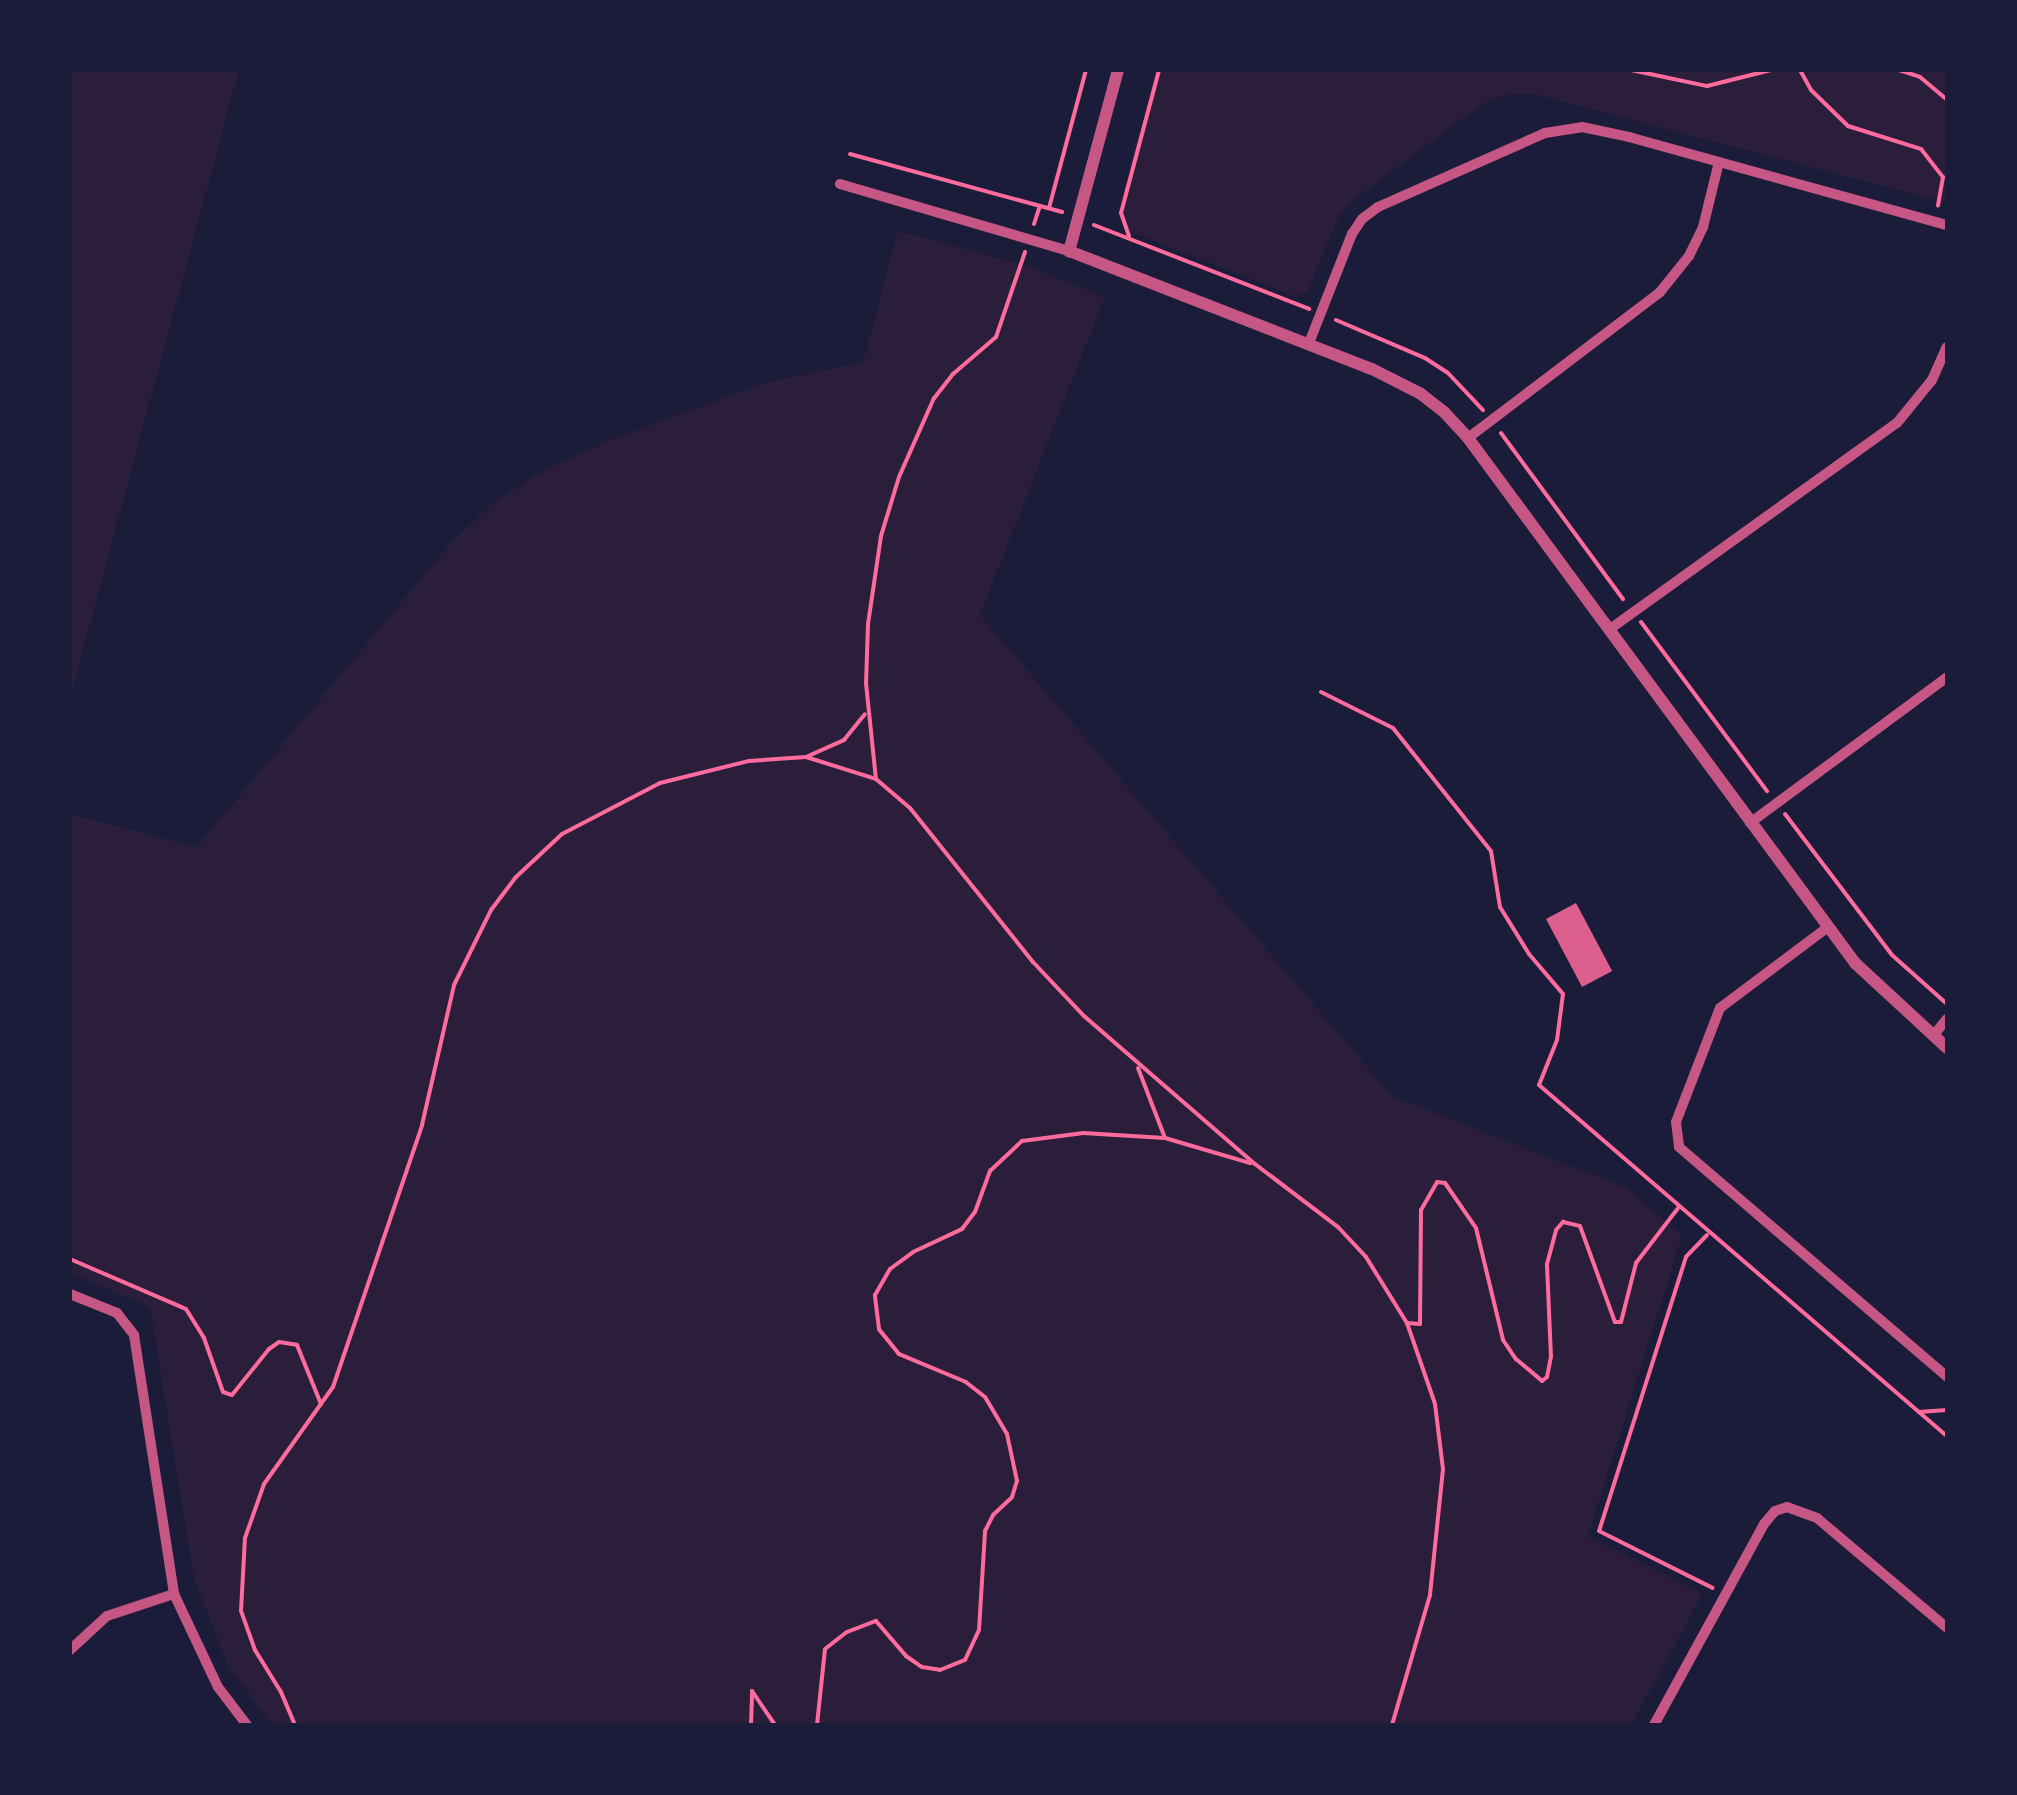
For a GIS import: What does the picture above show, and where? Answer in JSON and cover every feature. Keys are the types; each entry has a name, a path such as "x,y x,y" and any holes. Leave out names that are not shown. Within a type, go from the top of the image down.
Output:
{"street":[{"path":"1069,251 1118,70"},
{"path":"1309,343 1352,234 1362,220 1378,207 1544,133 1582,127 1947,225"},
{"path":"1468,438 1660,292 1689,256 1703,227 1720,162"},
{"path":"840,184 1069,251 1309,343 1422,394 1468,438 1750,823 1872,982 1947,1048"},
{"path":"1610,629 1897,422 1932,380 1947,348"},
{"path":"1750,823 1947,676"},
{"path":"1828,926 1720,1008 1676,1122 1679,1147 1947,1377"},
{"path":"1933,1036 1947,1020"},
{"path":"70,1294 116,1313 134,1335 174,1594 218,1687 247,1725"},
{"path":"1660,1723 1764,1524 1775,1511 1787,1506 1816,1518 1947,1628"},
{"path":"70,1650 107,1616 174,1594"}],"path":[{"path":"1049,208 1086,70"},
{"path":"1128,238 1132,234 1120,213 1159,70"},
{"path":"1631,70 1707,86 1771,70"},
{"path":"1800,70 1811,90 1848,126 1921,149 1943,177 1934,221"},
{"path":"1899,70 1920,77 1947,100"},
{"path":"850,154 1078,218"},
{"path":"876,779 866,712 873,581 881,536 900,477 934,398 952,374 996,337 1020,267"},
{"path":"1321,692 1392,728 1491,852 1500,908 1529,954 1563,994 1557,1040 1539,1085 1947,1436"},
{"path":"294,1725 246,1630 239,1589 241,1561 264,1484 294,1436 333,1386 422,1126 454,985 501,895 562,834 660,783 749,762 806,757 844,740 866,712"},
{"path":"806,757 876,779 910,808 1033,962 1136,1065 1338,1227 1366,1257 1407,1323 1435,1404 1443,1468 1430,1596 1392,1725"},
{"path":"1136,1065 1165,1138"},
{"path":"816,1725 826,1649 848,1632 876,1621 906,1656 922,1667 940,1670 965,1660 979,1630 985,1531 993,1515 1012,1497 1018,1481 1007,1434 985,1397 966,1382 912,1362 888,1344 874,1316 880,1283 903,1258 962,1229 974,1212 990,1171 1022,1142 1083,1133 1165,1138 1255,1164"},
{"path":"1407,1323 1420,1324 1421,1210 1437,1182 1445,1183 1476,1228 1503,1340 1516,1360 1542,1381 1548,1377 1551,1358 1547,1264 1556,1230 1563,1222 1580,1226 1615,1322 1620,1322 1636,1263 1679,1207"},
{"path":"1709,1233 1686,1257 1599,1531 1726,1594"},
{"path":"70,1259 186,1308 204,1338 224,1392 232,1395 269,1348 279,1342 297,1345 322,1404"},
{"path":"1919,1412 1947,1410"},
{"path":"751,1725 752,1691 774,1725"}],"shaded area":[{"path":"70,70 239,70 70,699"},
{"path":"1156,70 1947,70 1947,203 1534,94 1506,95 1482,104 1353,200 1338,218 1308,291 1296,297 1129,231 1118,211"},
{"path":"898,231 1028,266 1105,297 980,615 1392,1096 1627,1188 1682,1236 1588,1536 1703,1594 1631,1725 272,1725 228,1665 194,1579 150,1307 70,1273 70,814 197,847 450,544 493,503 546,469 621,436 765,383 863,362"}],"building":[{"path":"1576,903 1612,971 1582,987 1546,919"}]}
